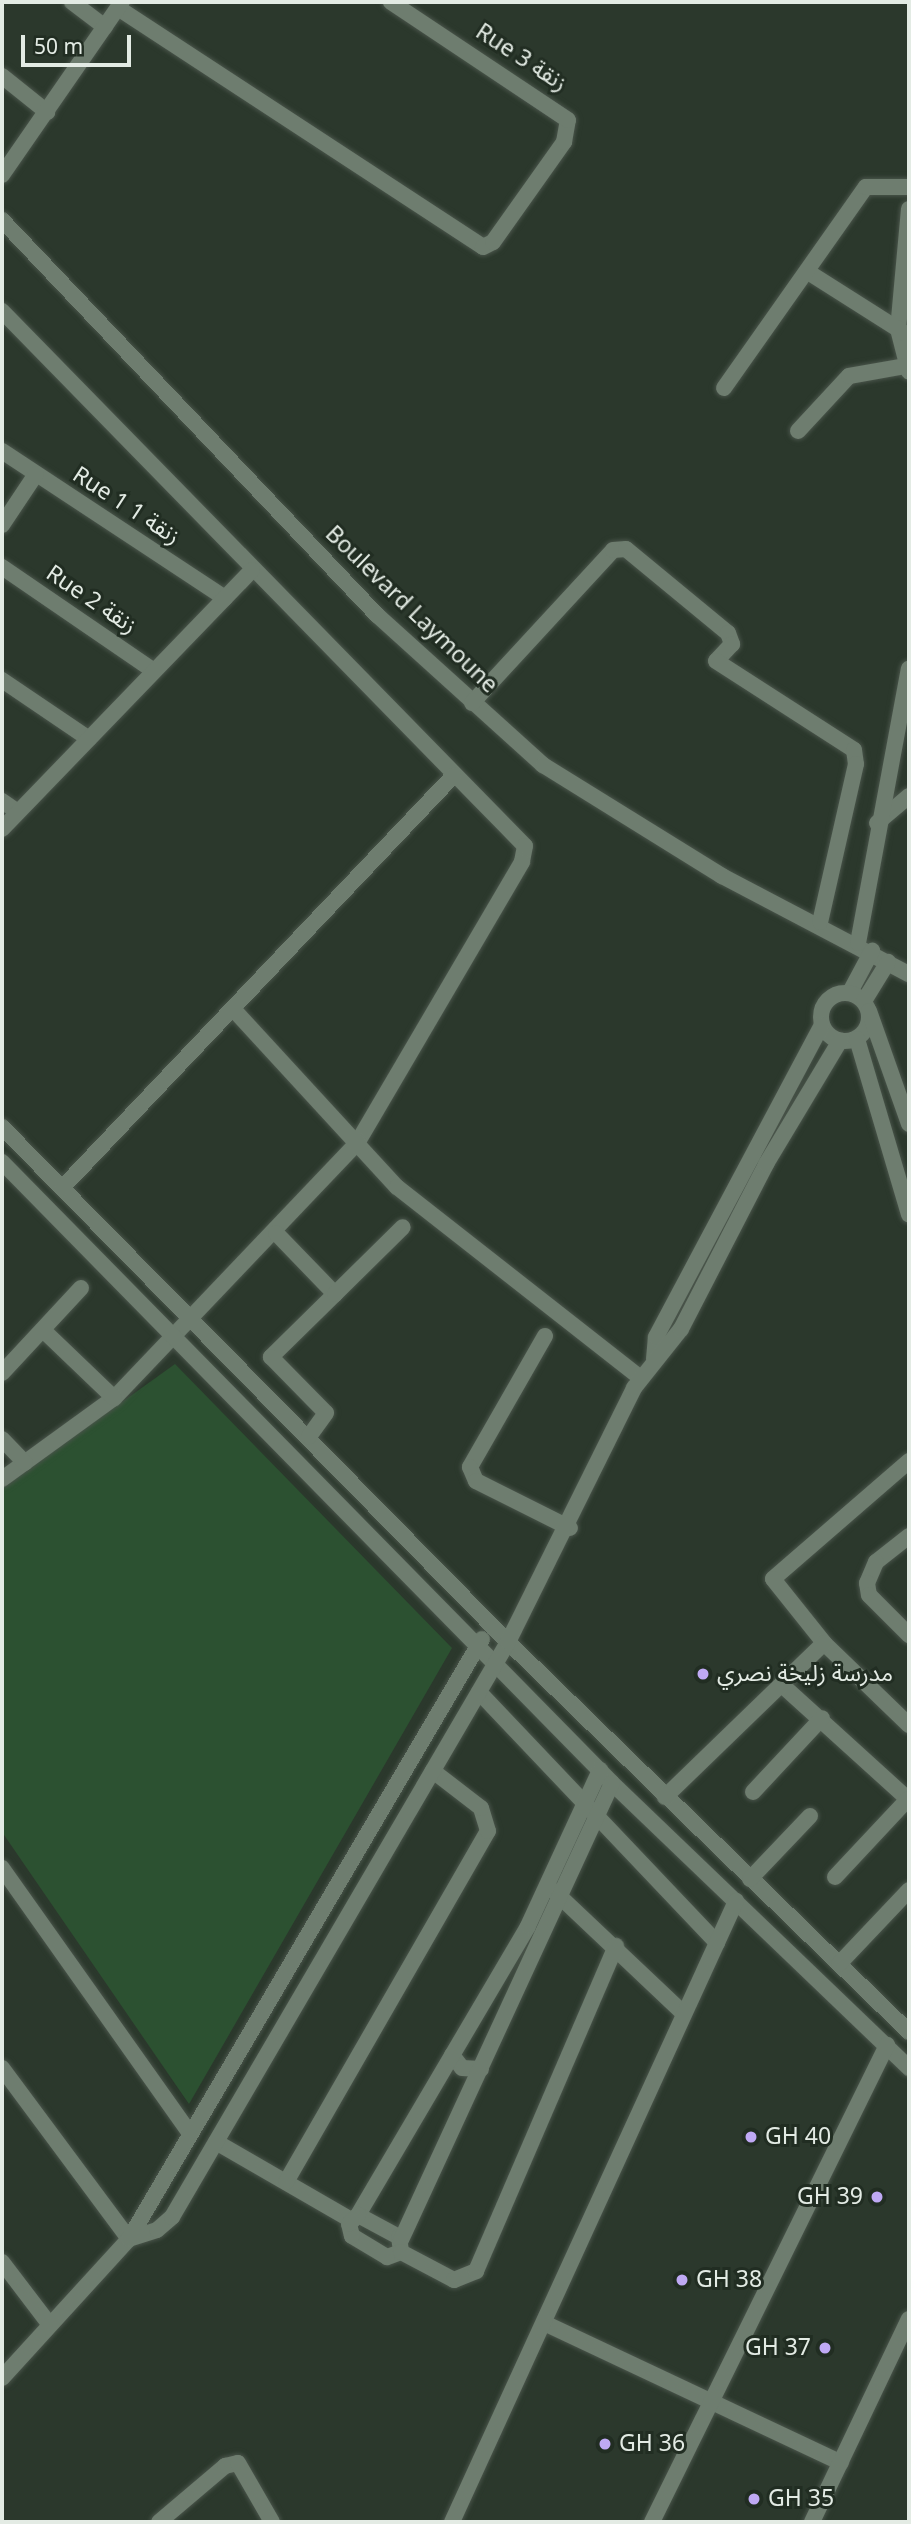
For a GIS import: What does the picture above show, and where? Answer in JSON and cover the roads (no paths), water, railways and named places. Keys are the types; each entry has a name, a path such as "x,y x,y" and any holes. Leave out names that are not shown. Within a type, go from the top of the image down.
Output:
{"street":[{"path":"72,2 105,27"},
{"name":"Rue 3 زنقة","path":"120,5 472,245 493,242 564,142 564,113 391,2"},
{"path":"2,175 120,5"},
{"path":"2,76 47,112"},
{"path":"724,388 866,187 909,187"},
{"path":"798,431 849,376 907,369 904,332 909,209"},
{"name":"Boulevard Laymoune","path":"2,220 377,615 543,765 641,830 820,922 909,974"},
{"path":"807,272 904,332"},
{"path":"2,311 454,775 518,834 524,853 358,1142 276,1233 114,1398 2,1479"},
{"name":"Rue 1 زنقة 1","path":"2,451 225,598"},
{"path":"2,526 36,474"},
{"path":"472,703 613,550 626,549 728,633 732,644 716,662 854,750 856,764 820,922"},
{"name":"Rue 2 زنقة","path":"2,567 155,671"},
{"path":"2,829 252,570"},
{"path":"850,992 865,947 877,823 909,669"},
{"path":"2,680 89,739"},
{"path":"62,1188 235,1012 454,775"},
{"path":"877,823 909,796"},
{"path":"2,801 18,812"},
{"path":"129,2239 157,2230 172,2217 508,1642 570,1528 641,1378 681,1329 766,1164 840,1041 857,1038 868,1026 866,1005 888,962"},
{"path":"850,992 866,1005 909,1124"},
{"path":"654,1359 656,1337 821,1025 826,1000 850,992"},
{"path":"235,1012 429,1215 641,1378"},
{"path":"821,1025 840,1041"},
{"path":"857,1038 909,1214"},
{"path":"2,1127 309,1436 508,1642 909,2032"},
{"path":"2,1162 612,1783 909,2068"},
{"path":"251,1377 403,1227"},
{"path":"276,1233 335,1294"},
{"path":"2,1373 81,1288"},
{"path":"43,1330 114,1398"},
{"path":"545,1336 470,1467 476,1481 570,1528"},
{"path":"271,1357 326,1413 309,1436"},
{"path":"2,1439 25,1463"},
{"path":"909,1461 773,1579 824,1643 909,1726"},
{"path":"909,1536 876,1562 867,1583 869,1595 909,1635"},
{"path":"2,2378 129,2239 475,1644 494,1628 523,1615"},
{"path":"665,1797 824,1643"},
{"path":"782,1685 822,1718 909,1800 835,1877"},
{"path":"479,1692 582,1805 717,1943"},
{"path":"753,1792 822,1718"},
{"path":"600,1770 582,1805 555,1891 481,2069 401,2246 387,2257 352,2236 354,2218 467,2030 555,1891 596,1818 612,1783"},
{"path":"286,2182 488,1831 481,1808 433,1771"},
{"path":"750,1879 810,1816"},
{"path":"2,1868 189,2132"},
{"path":"839,1964 909,1890"},
{"path":"555,1891 616,1946 682,2012"},
{"path":"452,2522 682,2012 736,1901"},
{"path":"216,2142 354,2218 454,2280 476,2271 616,1946"},
{"path":"467,2030 485,2032 491,2046"},
{"path":"652,2522 887,2045"},
{"path":"452,2055 462,2068 481,2069"},
{"path":"2,2068 129,2239"},
{"path":"2,2262 50,2325"},
{"path":"812,2522 909,2319"},
{"path":"544,2323 841,2463"},
{"path":"159,2522 237,2463 272,2522"}],"place":[{"name":"مدرسة زليخة نصري","path":"703,1674"},
{"name":"GH 40","path":"751,2137"},
{"name":"GH 39","path":"877,2197"},
{"name":"GH 38","path":"682,2280"},
{"name":"GH 37","path":"825,2348"},
{"name":"GH 36","path":"605,2444"},
{"name":"GH 35","path":"754,2499"}]}
